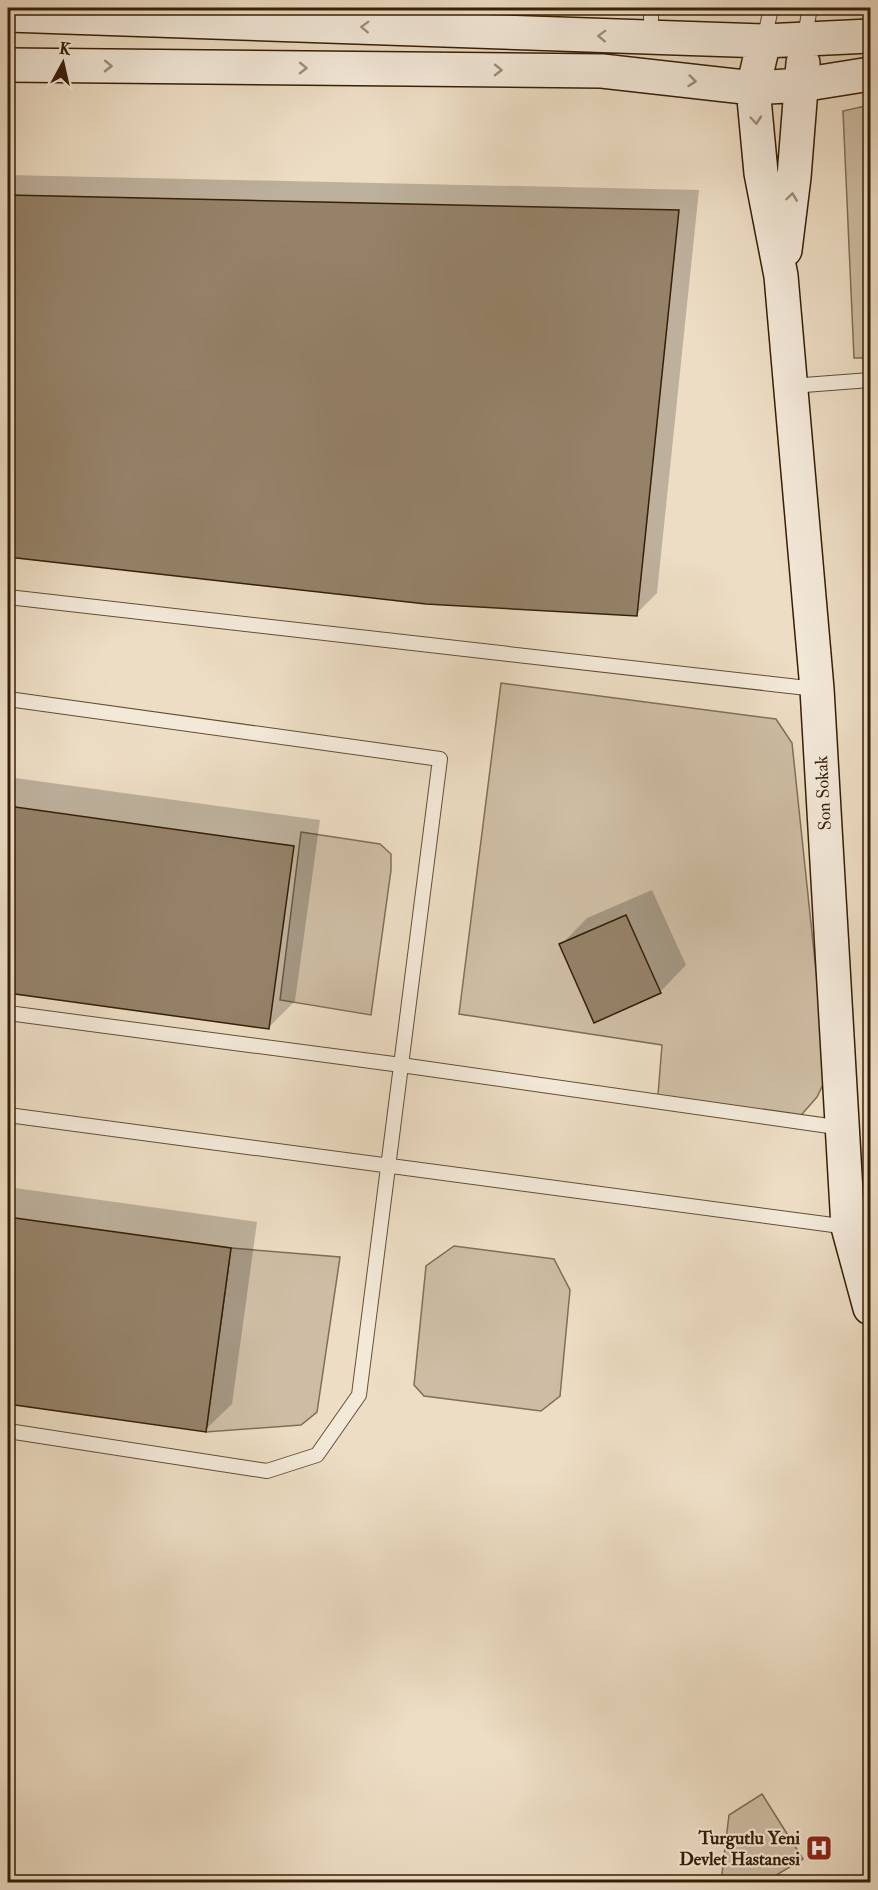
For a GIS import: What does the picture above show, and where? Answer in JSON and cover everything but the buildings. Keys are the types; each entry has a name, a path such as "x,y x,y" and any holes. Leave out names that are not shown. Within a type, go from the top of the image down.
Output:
{"main road":[{"path":"8,15 190,14 651,22 764,42 870,36"},
{"path":"781,276 795,177 804,40"},
{"path":"764,42 753,88 761,173 781,276"},
{"path":"8,65 602,71 753,88 801,85 870,74"},
{"name":"Son Sokak","path":"781,276 817,689 848,1227 870,1308"}],"lane":[{"path":"764,42 771,8"},
{"path":"804,40 810,8"},
{"path":"791,386 870,380"},
{"path":"8,597 817,689"},
{"path":"8,699 440,759 359,1395 317,1455 267,1471 8,1431"},
{"path":"8,1013 401,1065 843,1128"},
{"path":"8,1115 848,1227"}],"shaded area":[{"path":"870,105 870,358 854,358 843,111"},
{"path":"501,683 776,719 792,743 827,1076 817,1097 796,1121 657,1107 662,1045 459,1014"},
{"path":"301,832 380,844 391,854 391,870 371,1015 280,1000"},
{"path":"454,1246 554,1259 570,1290 560,1396 541,1411 424,1396 414,1385 426,1266"},
{"path":"231,1248 340,1257 317,1412 301,1425 206,1432"},
{"path":"762,1794 803,1859 765,1882 721,1882 729,1815"}],"place":[{"name":"Turgutlu Yeni Devlet Hastanesi","path":"819,1848"}]}
